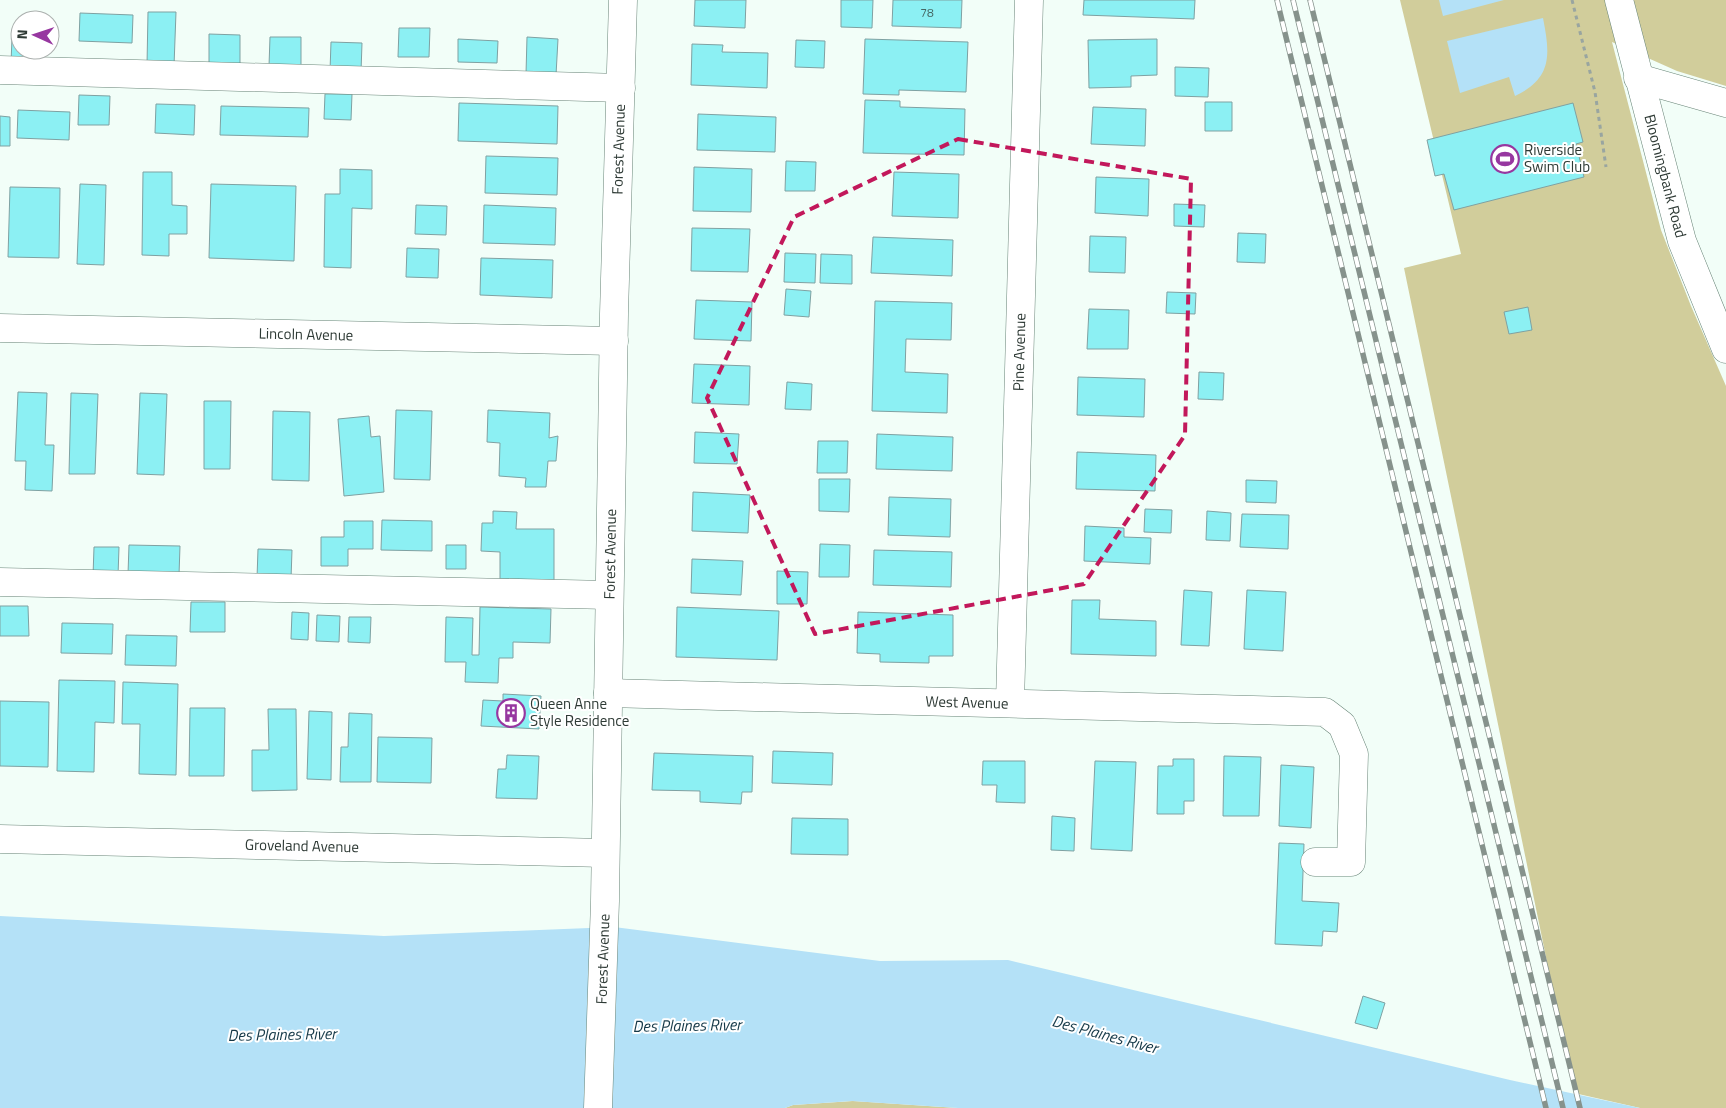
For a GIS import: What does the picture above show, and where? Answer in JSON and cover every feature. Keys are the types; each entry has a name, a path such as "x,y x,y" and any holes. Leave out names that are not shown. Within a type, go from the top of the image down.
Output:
{"street":[{"name":"Forest Avenue","path":"598,1108 605,901 608,595 623,0"},
{"name":"Pine Avenue","path":"1010,703 1029,0"},
{"name":"Bloomingbank Road","path":"1619,0 1682,241 1726,349"},
{"path":"0,70 621,88"},
{"path":"1638,78 1726,103"},
{"name":"Lincoln Avenue","path":"0,328 614,341"},
{"path":"0,582 608,595"},
{"name":"West Avenue","path":"608,693 1325,712 1342,725 1354,754 1351,862 1315,862"},
{"name":"Groveland Avenue","path":"0,839 605,853"}],"path":[{"path":"1572,0 1595,92 1606,167"}],"highlighted area":[{"path":"958,139 1191,179 1185,435 1084,584 815,634 707,398 794,217"}],"shaded area":[{"path":"1400,0 1726,0 1726,86 1677,71 1612,42 1661,230 1691,306 1726,386 1726,1108 1640,1108 1574,1093 1404,268 1461,254"},
{"path":"853,1101 958,1108 785,1108 793,1105"}],"water":[{"path":"1439,0 1504,0 1443,16"},
{"path":"1543,18 1547,43 1546,64 1536,81 1515,96 1509,77 1460,93 1447,41"},
{"name":"Des Plaines River","path":"0,916 384,936 614,927 880,961 1008,960 1510,1080 1640,1108 958,1108 852,1101 793,1105 785,1108 0,1108"}],"building":[{"path":"695,0 746,0 745,28 694,26"},
{"path":"841,0 873,0 872,28 841,27"},
{"path":"893,0 962,0 961,28 892,26"},
{"path":"1084,0 1195,0 1194,19 1083,15"},
{"path":"148,12 176,12 174,66 147,65"},
{"path":"80,13 133,15 132,43 79,41"},
{"path":"399,28 430,28 429,57 398,57"},
{"path":"209,34 240,35 240,65 209,64"},
{"path":"270,37 301,37 301,66 269,66"},
{"path":"527,37 558,39 556,75 526,74"},
{"path":"458,39 498,41 497,63 458,62"},
{"path":"865,39 968,42 966,92 899,90 899,95 863,94"},
{"path":"1157,39 1157,75 1131,76 1131,87 1089,88 1088,40"},
{"path":"796,40 825,41 824,68 795,67"},
{"path":"331,42 362,43 361,72 330,71"},
{"path":"692,44 723,45 722,52 768,53 767,88 691,85"},
{"path":"11,60 39,60 39,64 11,64"},
{"path":"1175,67 1209,68 1208,97 1175,96"},
{"path":"325,94 352,94 351,120 324,119"},
{"path":"79,95 110,96 109,125 78,125"},
{"path":"865,100 900,101 900,107 965,109 964,155 863,153"},
{"path":"1205,102 1232,102 1232,131 1205,131"},
{"path":"459,103 558,106 557,144 458,141"},
{"name":"Riverside Swim Club","path":"1573,103 1583,142 1576,144 1584,177 1454,210 1444,174 1435,176 1427,140"},
{"path":"156,104 195,105 194,135 155,133"},
{"path":"221,106 309,108 308,137 220,135"},
{"path":"1093,107 1146,109 1145,146 1091,144"},
{"path":"18,110 70,112 69,140 17,138"},
{"path":"698,114 776,117 775,152 697,150"},
{"path":"0,116 10,117 10,146 0,146"},
{"path":"486,156 558,158 557,195 485,193"},
{"path":"786,161 816,162 815,191 785,191"},
{"path":"694,167 752,169 751,212 693,211"},
{"path":"340,169 372,170 372,209 352,208 351,268 324,267 325,194 340,194"},
{"path":"143,172 172,172 172,205 187,206 187,234 169,234 169,256 142,255"},
{"path":"894,172 959,174 958,218 892,216"},
{"path":"1096,177 1149,179 1148,216 1095,213"},
{"path":"80,184 106,185 104,265 77,264"},
{"path":"211,184 296,186 294,261 209,258"},
{"path":"10,187 60,188 59,258 8,257"},
{"path":"1174,204 1205,205 1204,227 1174,226"},
{"path":"416,205 447,206 446,235 415,234"},
{"path":"484,205 556,208 555,245 483,243"},
{"path":"692,228 750,229 748,272 691,271"},
{"path":"1238,233 1266,234 1265,263 1237,262"},
{"path":"1090,236 1126,237 1125,273 1089,272"},
{"path":"873,237 953,240 952,276 871,273"},
{"path":"407,248 439,249 438,278 406,277"},
{"path":"785,253 816,254 815,283 784,282"},
{"path":"821,254 852,255 852,284 820,283"},
{"path":"481,258 553,260 552,298 480,295"},
{"path":"786,289 811,291 809,317 784,315"},
{"path":"1167,292 1196,293 1195,314 1166,313"},
{"path":"696,300 752,302 751,341 694,339"},
{"path":"875,301 952,303 951,340 906,339 905,372 948,374 947,413 872,411"},
{"path":"1528,307 1532,330 1509,334 1504,312"},
{"path":"1089,309 1129,310 1128,349 1087,349"},
{"path":"694,364 750,366 749,405 692,403"},
{"path":"1199,372 1224,373 1223,400 1198,399"},
{"path":"1078,377 1145,379 1144,417 1077,415"},
{"path":"787,382 812,384 811,410 785,409"},
{"path":"18,392 47,393 45,445 54,445 52,491 25,490 26,461 15,461"},
{"path":"71,393 98,394 95,474 69,474"},
{"path":"140,393 167,394 164,475 137,474"},
{"path":"204,401 231,401 230,469 204,469"},
{"path":"396,410 432,411 430,480 394,479"},
{"path":"488,410 550,413 549,438 558,436 556,461 548,461 546,487 525,487 526,478 499,476 500,443 487,442"},
{"path":"273,411 310,412 309,481 272,480"},
{"path":"369,416 371,437 380,436 384,492 344,496 338,419"},
{"path":"695,432 739,434 737,464 694,463"},
{"path":"877,434 953,437 952,471 876,469"},
{"path":"818,441 848,441 847,473 817,473"},
{"path":"1077,452 1156,455 1155,491 1076,489"},
{"path":"819,479 850,479 849,512 819,511"},
{"path":"1246,480 1277,481 1276,503 1246,502"},
{"path":"693,492 750,495 748,533 692,531"},
{"path":"889,497 951,499 950,537 888,535"},
{"path":"1145,509 1172,510 1171,533 1144,532"},
{"path":"493,511 517,512 516,529 554,529 554,580 500,579 500,552 481,551 482,523 493,523"},
{"path":"1207,511 1231,513 1230,541 1206,540"},
{"path":"1242,514 1289,515 1288,549 1240,547"},
{"path":"382,520 432,521 432,551 381,550"},
{"path":"344,521 373,521 373,549 348,549 348,566 321,566 321,537 344,537"},
{"path":"1085,526 1124,528 1124,537 1151,538 1150,564 1084,561"},
{"path":"820,544 850,545 849,577 819,577"},
{"path":"129,545 180,546 179,575 128,574"},
{"path":"446,545 466,545 466,569 446,569"},
{"path":"94,547 119,547 118,576 93,576"},
{"path":"258,549 292,550 291,579 257,578"},
{"path":"874,550 952,552 951,587 873,585"},
{"path":"692,559 743,561 741,595 691,593"},
{"path":"777,571 808,572 807,604 777,604"},
{"path":"1184,590 1212,592 1209,646 1181,645"},
{"path":"1247,590 1286,592 1283,651 1244,649"},
{"path":"1072,600 1100,600 1099,619 1156,621 1156,656 1071,654"},
{"path":"191,602 225,602 225,632 190,632"},
{"path":"0,606 28,606 29,636 0,636"},
{"path":"480,607 551,609 550,643 513,642 513,658 499,658 498,683 465,682 466,662 445,662 446,617 473,618 472,655 479,655"},
{"path":"677,607 779,611 777,660 676,657"},
{"path":"292,612 309,613 308,640 291,639"},
{"path":"858,612 953,615 953,656 929,656 929,663 880,662 880,654 857,653"},
{"path":"317,615 340,616 339,642 316,641"},
{"path":"349,617 371,617 370,643 348,642"},
{"path":"62,623 113,624 112,654 61,653"},
{"path":"126,635 177,636 176,666 125,665"},
{"path":"59,680 115,681 114,723 95,722 94,772 57,771"},
{"path":"123,682 178,684 176,775 139,774 140,724 122,724"},
{"name":"Queen Anne Style Residence","path":"503,694 541,696 539,729 481,726 483,700 503,701"},
{"path":"0,701 49,702 48,767 0,766"},
{"path":"190,708 225,708 224,776 189,776"},
{"path":"268,709 296,709 297,790 252,791 252,750 269,750"},
{"path":"309,711 332,712 331,780 307,779"},
{"path":"349,713 372,714 371,782 340,782 341,747 348,747"},
{"path":"378,737 432,738 431,783 377,782"},
{"path":"773,751 833,753 832,785 772,783"},
{"path":"654,753 753,756 752,792 742,792 741,804 700,802 700,791 652,790"},
{"path":"507,755 539,756 537,799 496,798 498,769 506,769"},
{"path":"1224,756 1261,757 1259,816 1223,816"},
{"path":"1173,759 1194,759 1194,801 1184,801 1184,814 1157,814 1158,766 1173,766"},
{"path":"983,761 1025,761 1025,803 996,802 997,785 982,785"},
{"path":"1095,761 1136,762 1132,851 1091,849"},
{"path":"1281,765 1314,767 1311,828 1279,826"},
{"path":"1052,816 1075,818 1074,851 1051,850"},
{"path":"792,818 848,819 848,855 791,854"},
{"path":"1279,843 1304,844 1302,901 1339,903 1337,932 1323,931 1322,946 1275,944"},
{"path":"1363,996 1385,1003 1377,1029 1355,1023"}],"railway":[{"path":"1277,0 1546,1108"},
{"path":"1293,0 1563,1108"},
{"path":"1310,0 1580,1108"}],"place":[{"name":"Riverside Swim Club","path":"1505,159"},
{"name":"Queen Anne Style Residence","path":"511,713"}]}
